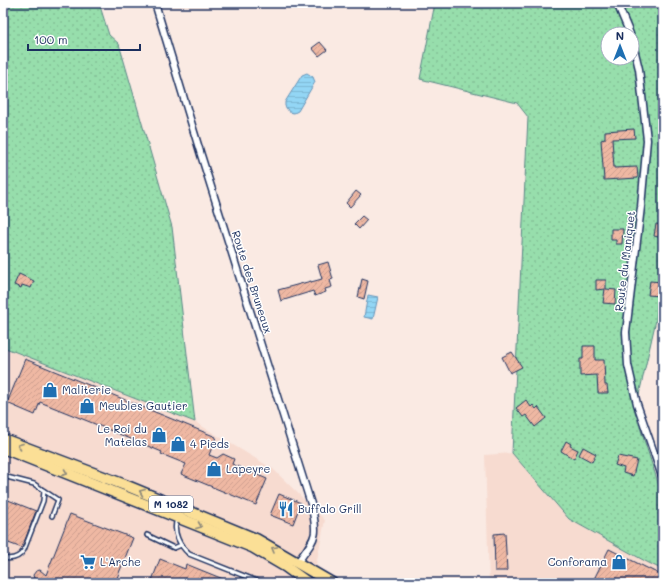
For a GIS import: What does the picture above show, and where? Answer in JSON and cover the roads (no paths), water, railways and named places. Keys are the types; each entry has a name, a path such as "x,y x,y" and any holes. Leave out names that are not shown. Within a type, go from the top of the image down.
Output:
{"main road":[{"name":"M 1082","path":"3,439 125,485 256,539 332,583"},
{"name":"M 1082","path":"3,448 252,548 286,567 308,583"}],"street":[{"name":"Route des Bruneaux","path":"155,3 203,162 311,504 316,525 314,541 297,563"},
{"path":"617,3 627,26"},
{"name":"Route du Maniquet","path":"638,66 647,140 641,207 626,332 628,365 637,404 663,479"},
{"path":"286,567 297,563"}],"lane":[{"path":"3,476 39,486 58,500 52,516"},
{"path":"3,558 14,558 21,555 43,501 44,491"},
{"path":"177,518 175,528 177,537 181,545 189,554 262,583"},
{"path":"146,535 174,548 181,545"}],"water":[{"path":"307,73 313,77 315,82 298,111 294,113 289,112 285,106 285,102 302,75"},
{"path":"368,295 378,297 373,319 364,317"}],"place":[{"name":"Maliterie","path":"50,390"},
{"name":"Meubles Gautier","path":"87,406"},
{"name":"Le Roi du Matelas","path":"159,435"},
{"name":"4 Pieds","path":"178,444"},
{"name":"Lapeyre","path":"214,469"},
{"name":"Buffalo Grill","path":"286,509"},
{"name":"L'Arche","path":"88,562"},
{"name":"Conforama","path":"619,562"}]}
